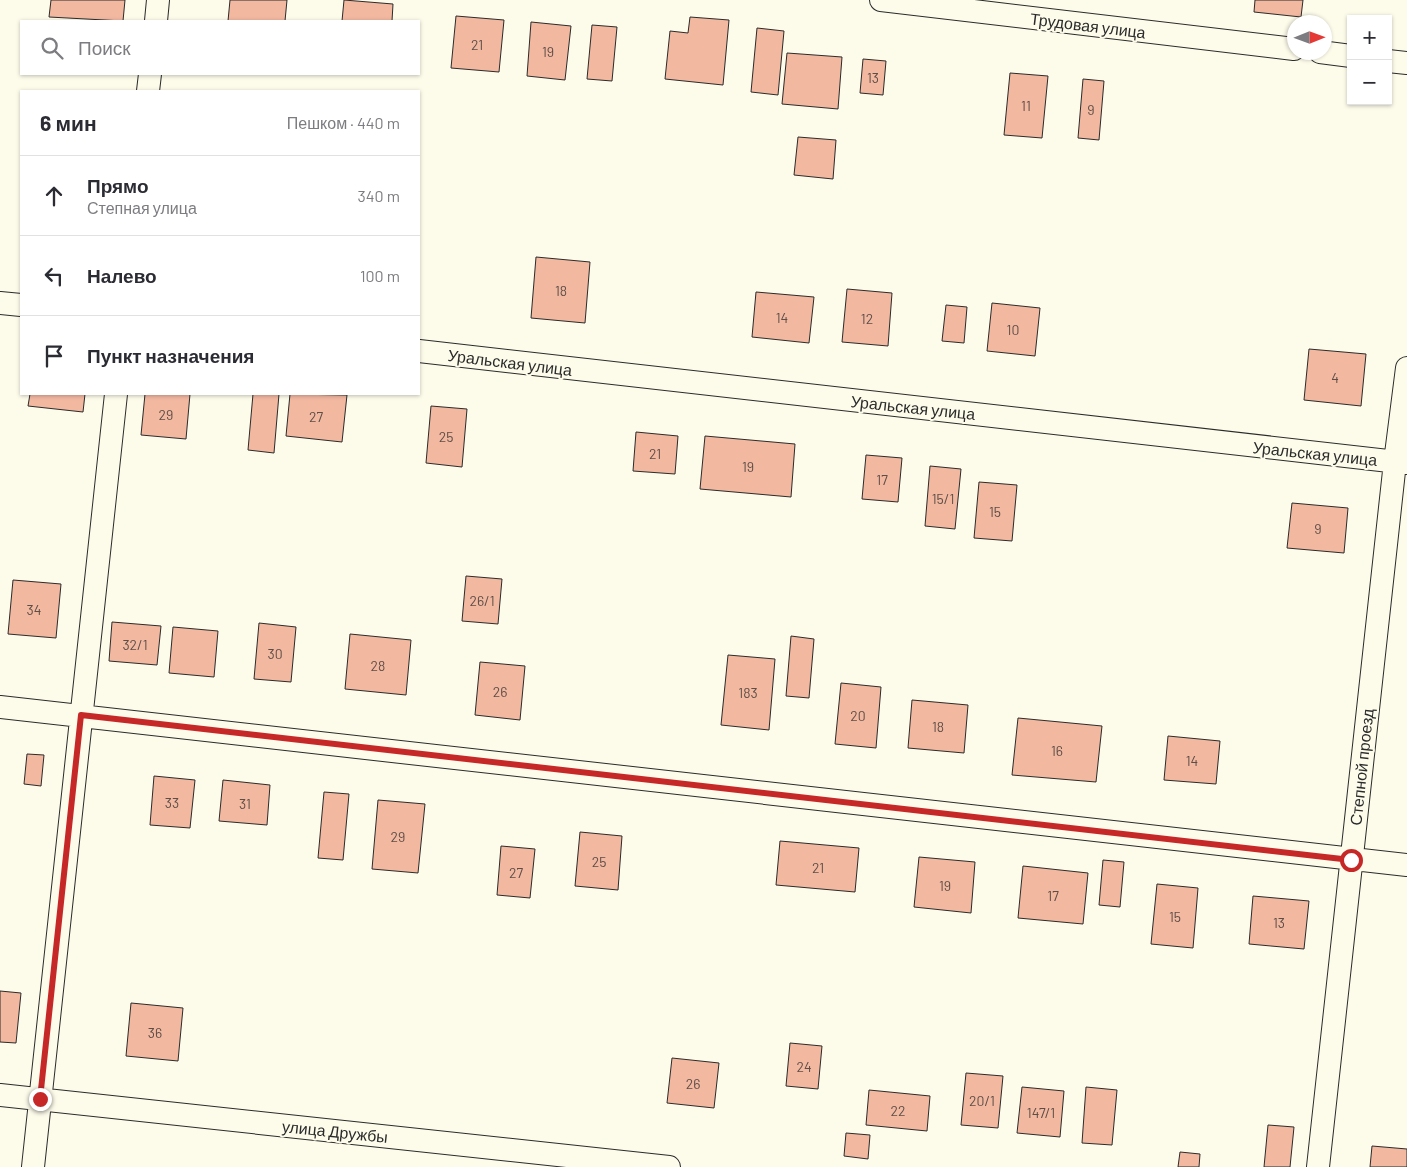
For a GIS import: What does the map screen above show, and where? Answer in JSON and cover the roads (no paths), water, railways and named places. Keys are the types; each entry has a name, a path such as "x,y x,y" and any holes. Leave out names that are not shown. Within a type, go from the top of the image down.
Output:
{"street":[{"path":"156,20 158,0"},
{"name":"Трудовая улица","path":"881,0 1287,48"},
{"path":"1332,54 1347,55"},
{"path":"1392,61 1407,63"},
{"path":"148,90 150,75"},
{"path":"0,303 20,305"},
{"name":"Уральская улица","path":"420,351 1401,462"},
{"name":"Степной проезд","path":"1318,1167 1351,860 1401,462 1407,368"},
{"path":"33,1167 116,395"},
{"path":"0,707 1407,865"},
{"name":"улица Дружбы","path":"0,1095 669,1167"}]}
